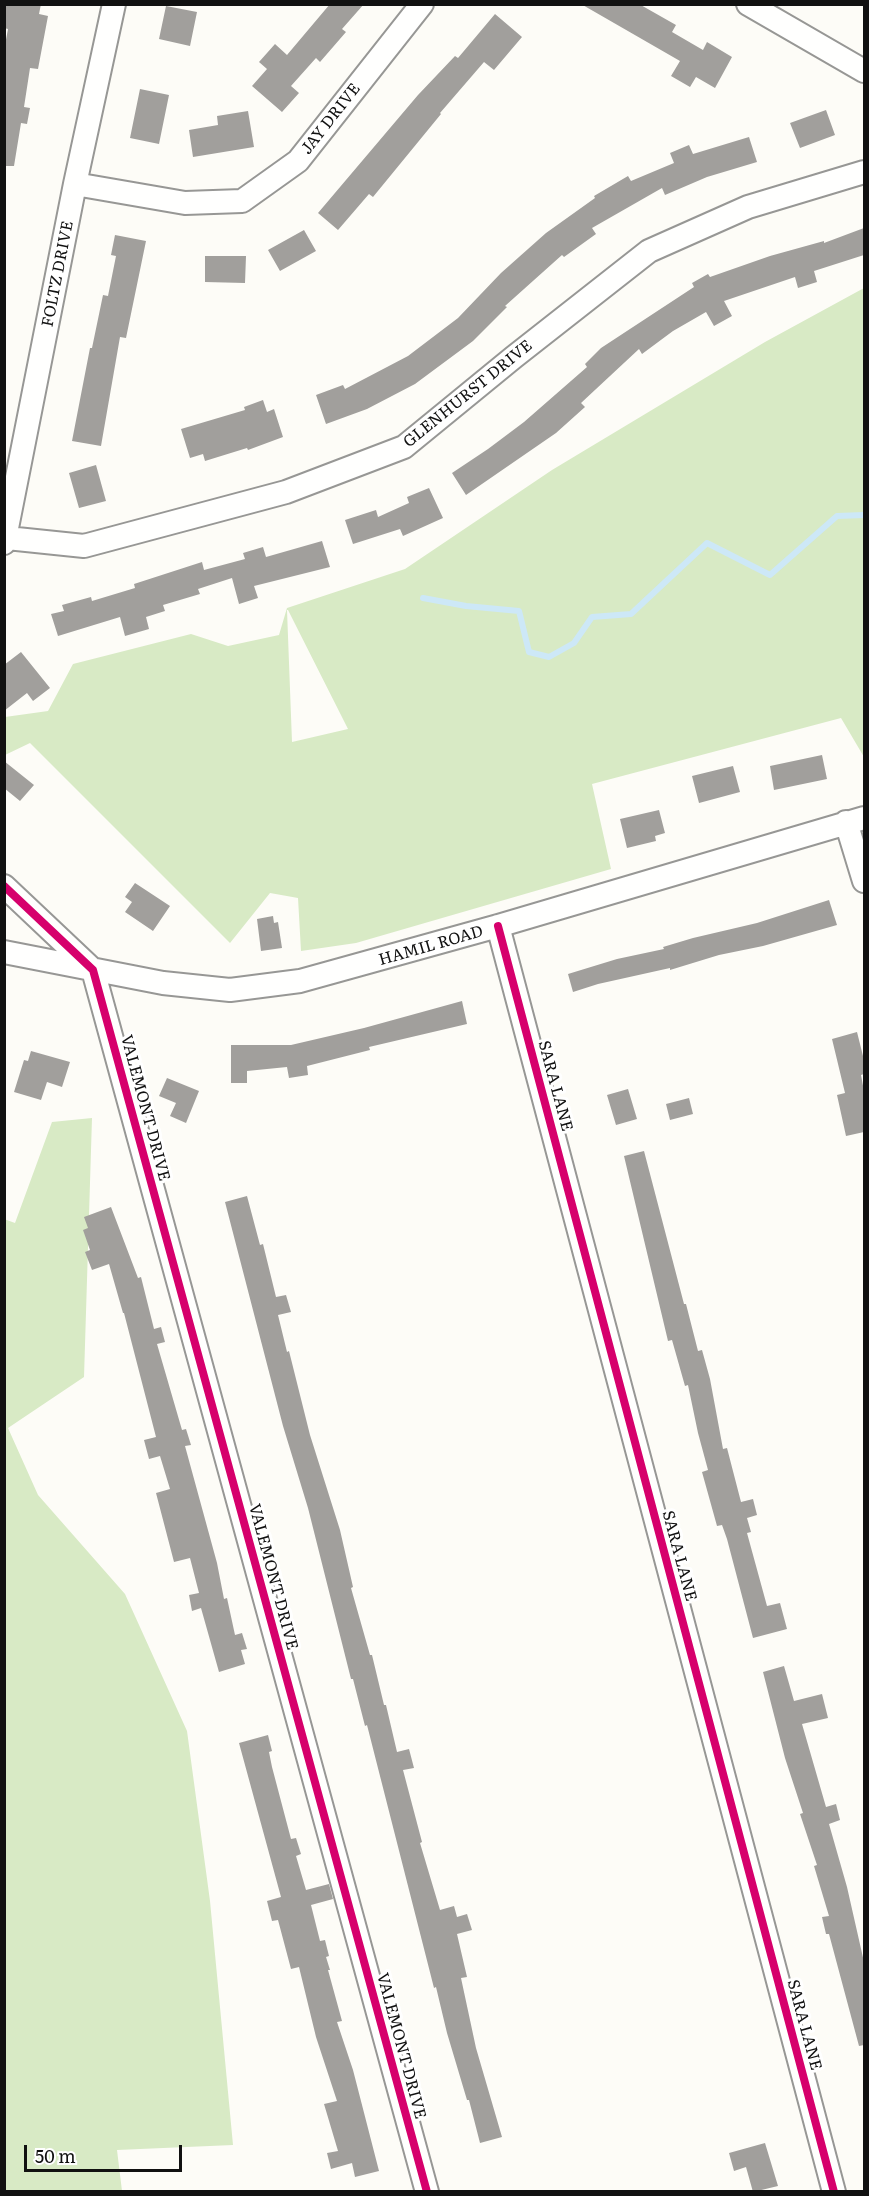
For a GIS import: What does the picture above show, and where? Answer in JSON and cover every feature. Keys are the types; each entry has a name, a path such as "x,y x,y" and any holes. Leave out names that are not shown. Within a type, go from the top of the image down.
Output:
{"street":[{"name":"FOLTZ DRIVE","path":"6,541 75,184 114,4"},
{"name":"JAY DRIVE","path":"75,184 185,203 242,201 298,161 422,4"},
{"path":"748,4 864,72"},
{"name":"GLENHURST DRIVE","path":"6,541 84,546 286,492 404,447 649,251 748,207 864,172"},
{"path":"855,820 864,881"},
{"name":"HAMIL ROAD","path":"4,952 163,983 230,990 300,981 498,926 855,820"},
{"path":"4,886 93,970"},
{"name":"SARA LANE","path":"498,926 834,2192"},
{"name":"VALEMONT DRIVE","path":"93,970 425,2191"}],"green space":[{"path":"864,288 864,757 841,718 592,784 611,869 356,943 301,951 298,898 270,893 230,943 30,743 5,755 5,717 48,711 73,664 191,634 228,646 279,635 287,608 405,569 552,470 765,342","holes":["288,610 348,729 292,742"]},
{"path":"92,1118 84,1377 8,1428 38,1495 125,1594 187,1731 210,1901 233,2145 117,2150 122,2191 5,2191 4,1219 15,1223 52,1122"}],"building":[{"path":"4,4 41,4 39,14 48,16 38,69 30,68 24,107 30,108 27,124 21,123 14,166 4,166 4,50 8,29 4,28"},
{"path":"330,4 364,4 342,29 346,32 320,62 316,58 291,86 299,93 282,112 252,86 267,69 259,62 275,44 287,55"},
{"path":"581,4 639,4 676,25 672,32 703,50 707,42 732,57 715,88 696,77 690,87 671,76 680,61"},
{"path":"166,6 197,12 190,46 159,39"},
{"path":"495,14 522,37 494,70 484,62 373,197 369,194 338,230 318,213 418,95 455,56 458,58"},
{"path":"140,89 169,95 159,144 130,138"},
{"path":"826,110 835,135 800,148 790,123"},
{"path":"248,111 254,147 193,157 189,130 218,125 217,116"},
{"path":"749,137 757,162 707,177 665,195 662,188 592,228 596,234 564,257 562,255 505,306 507,307 473,341 415,384 367,409 326,424 316,395 343,385 345,389 408,356 458,318 501,273 546,233 595,198 594,196 628,176 631,181 674,163 670,153 689,145 693,154"},
{"path":"864,228 864,255 814,271 817,282 798,288 795,277 724,301 732,316 714,326 706,312 673,331 642,354 639,349 581,403 585,407 556,433 466,495 452,473 524,422 587,367 585,364 601,348 694,287 692,283 708,274 710,277 770,256 824,241 824,243"},
{"path":"304,230 316,251 280,271 268,250"},
{"path":"115,235 146,241 126,338 120,337 101,446 72,441 103,295 108,296 116,256 111,255"},
{"path":"205,256 246,256 245,283 205,282"},
{"path":"263,400 267,412 274,409 283,437 248,450 247,448 205,461 203,454 190,458 181,429 245,410 244,407"},
{"path":"96,465 106,501 79,508 69,473"},
{"path":"429,488 443,518 403,536 400,529 353,544 345,520 376,510 378,517 409,503 407,497"},
{"path":"322,541 330,567 254,586 258,598 239,604 232,578 198,589 200,594 163,605 165,611 146,617 149,629 125,636 120,617 58,636 51,614 64,611 62,605 91,597 92,601 135,588 134,584 202,562 204,570 245,559 243,553 263,547 266,557"},
{"path":"21,652 50,688 33,701 27,693 4,711 4,665"},
{"path":"822,755 827,779 774,790 770,766"},
{"path":"4,761 34,785 20,801 4,788"},
{"path":"733,766 740,792 699,803 692,776"},
{"path":"659,810 665,833 655,836 656,841 627,848 620,819"},
{"path":"135,883 170,906 153,931 125,912 132,902 125,897"},
{"path":"829,900 837,925 670,970 670,968 598,984 573,992 568,974 617,959 664,949 663,947 693,938 757,923"},
{"path":"273,916 274,923 278,922 282,948 261,951 257,919"},
{"path":"462,1001 467,1024 369,1047 370,1050 307,1066 308,1075 289,1078 287,1067 247,1071 247,1083 231,1083 231,1045 291,1045"},
{"path":"857,1032 864,1060 864,1074 861,1075 864,1091 864,1132 846,1136 837,1095 845,1093 832,1039"},
{"path":"31,1051 70,1062 62,1087 47,1082 41,1100 14,1092 24,1060 28,1061"},
{"path":"167,1078 199,1091 186,1123 170,1116 176,1103 159,1096"},
{"path":"628,1089 637,1119 616,1125 607,1095"},
{"path":"689,1098 693,1114 670,1120 666,1104"},
{"path":"644,1151 684,1304 686,1304 698,1351 702,1350 710,1379 723,1449 727,1448 741,1502 753,1499 757,1515 747,1518 751,1532 747,1533 767,1606 780,1603 787,1629 753,1638 727,1539 722,1525 717,1526 702,1472 708,1470 688,1385 685,1386 672,1340 668,1341 624,1156"},
{"path":"247,1196 260,1245 263,1244 276,1297 286,1295 291,1312 278,1315 287,1352 289,1351 310,1435 340,1530 353,1587 351,1588 370,1655 372,1655 397,1752 409,1749 414,1768 403,1770 422,1842 420,1843 440,1910 454,1906 457,1917 467,1914 472,1930 457,1934 467,1977 461,1978 476,2048 502,2137 480,2143 469,2100 467,2100 447,2033 436,1987 434,1988 367,1725 365,1726 353,1679 351,1679 308,1508 283,1426 225,1202"},
{"path":"111,1207 138,1278 141,1277 154,1329 161,1327 165,1342 157,1344 182,1430 186,1429 191,1445 185,1446 217,1563 224,1599 227,1598 235,1635 242,1633 247,1649 241,1650 245,1664 219,1672 201,1608 192,1611 189,1595 199,1593 190,1558 174,1562 156,1493 170,1489 160,1456 149,1459 144,1440 156,1437 109,1264 92,1270 85,1252 90,1250 83,1230 88,1228 84,1217"},
{"path":"784,1666 794,1701 822,1694 828,1718 802,1724 826,1807 836,1804 840,1820 829,1824 847,1887 864,1962 864,2045 859,2046 829,1934 826,1934 822,1917 829,1916 814,1866 817,1865 800,1814 803,1813 785,1758 763,1672"},
{"path":"268,1735 272,1751 269,1752 272,1767 291,1839 296,1838 301,1854 296,1856 306,1890 329,1884 333,1899 311,1905 320,1941 325,1940 329,1956 326,1957 330,1970 328,1970 342,2021 337,2022 353,2070 379,2171 355,2177 352,2163 331,2169 327,2153 338,2151 324,2104 337,2101 316,2037 299,1967 291,1969 278,1920 272,1921 267,1901 281,1897 239,1743"},
{"path":"765,2143 778,2186 753,2192 746,2167 734,2171 729,2153"}],"waterway":[{"path":"423,598 466,606 519,611 529,652 549,657 574,643 592,617 631,614 707,543 770,575 837,516 864,515"}],"cycle path":[{"path":"4,886 93,970 427,2192"},
{"path":"498,926 834,2192"}]}
